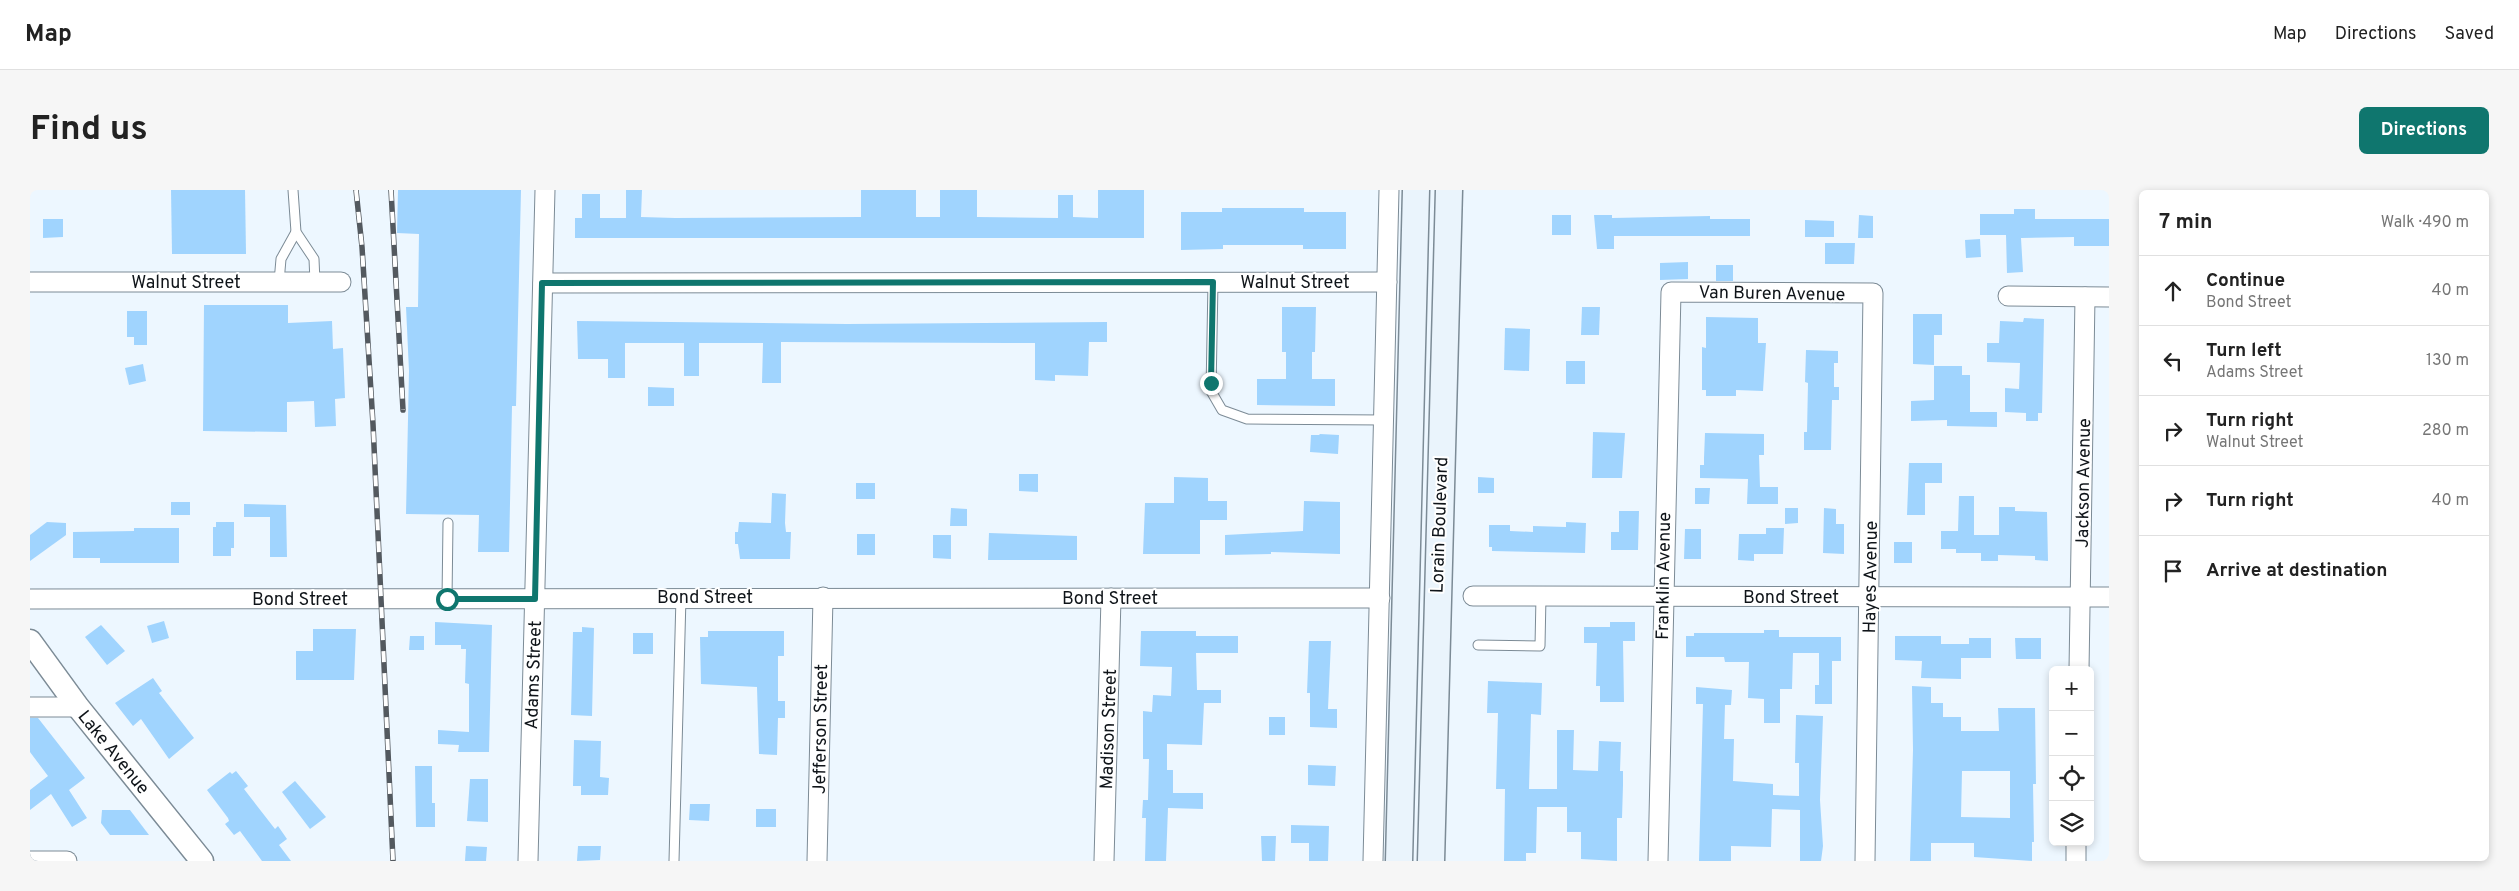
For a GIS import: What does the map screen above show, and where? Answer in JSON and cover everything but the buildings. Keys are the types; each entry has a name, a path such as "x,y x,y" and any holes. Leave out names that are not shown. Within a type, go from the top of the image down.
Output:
{"main road":[{"name":"Lorain Boulevard","path":"1399,861 1416,190"},
{"name":"Lorain Boulevard","path":"1431,861 1449,190"}],"street":[{"name":"Adams Street","path":"528,861 545,190"},
{"path":"1373,861 1389,190"},
{"name":"Walnut Street","path":"30,282 341,282"},
{"name":"Walnut Street","path":"542,283 1387,282"},
{"name":"Van Buren Avenue","path":"1671,292 1873,294"},
{"name":"Franklin Avenue","path":"1658,861 1662,597 1671,292"},
{"name":"Hayes Avenue","path":"1865,861 1873,294"},
{"path":"2008,296 2109,297"},
{"name":"Jackson Avenue","path":"2080,666 2086,297"},
{"name":"Bond Street","path":"1473,596 2109,597"},
{"name":"Bond Street","path":"30,599 535,599 680,597 1380,598"},
{"name":"Jefferson Street","path":"817,861 823,597"},
{"name":"Madison Street","path":"1104,861 1111,598"},
{"name":"Lake Avenue","path":"30,641 78,707 202,861"},
{"path":"30,707 78,707"},
{"path":"2076,846 2076,861"},
{"path":"30,860 67,861"}],"lane":[{"path":"293,190 296,232 314,259 315,282"},
{"path":"279,282 281,259 296,232"},
{"path":"1213,282 1211,391 1222,410 1248,418 1384,420"},
{"path":"447,599 448,523"},
{"path":"1478,645 1540,646 1541,596"},
{"path":"674,861 680,597"}],"railway":[{"path":"356,190 362,247 373,424 393,861"},
{"path":"391,190 403,410"}],"route":[{"path":"447,599 535,599 542,283 1213,282 1211,383"}]}
